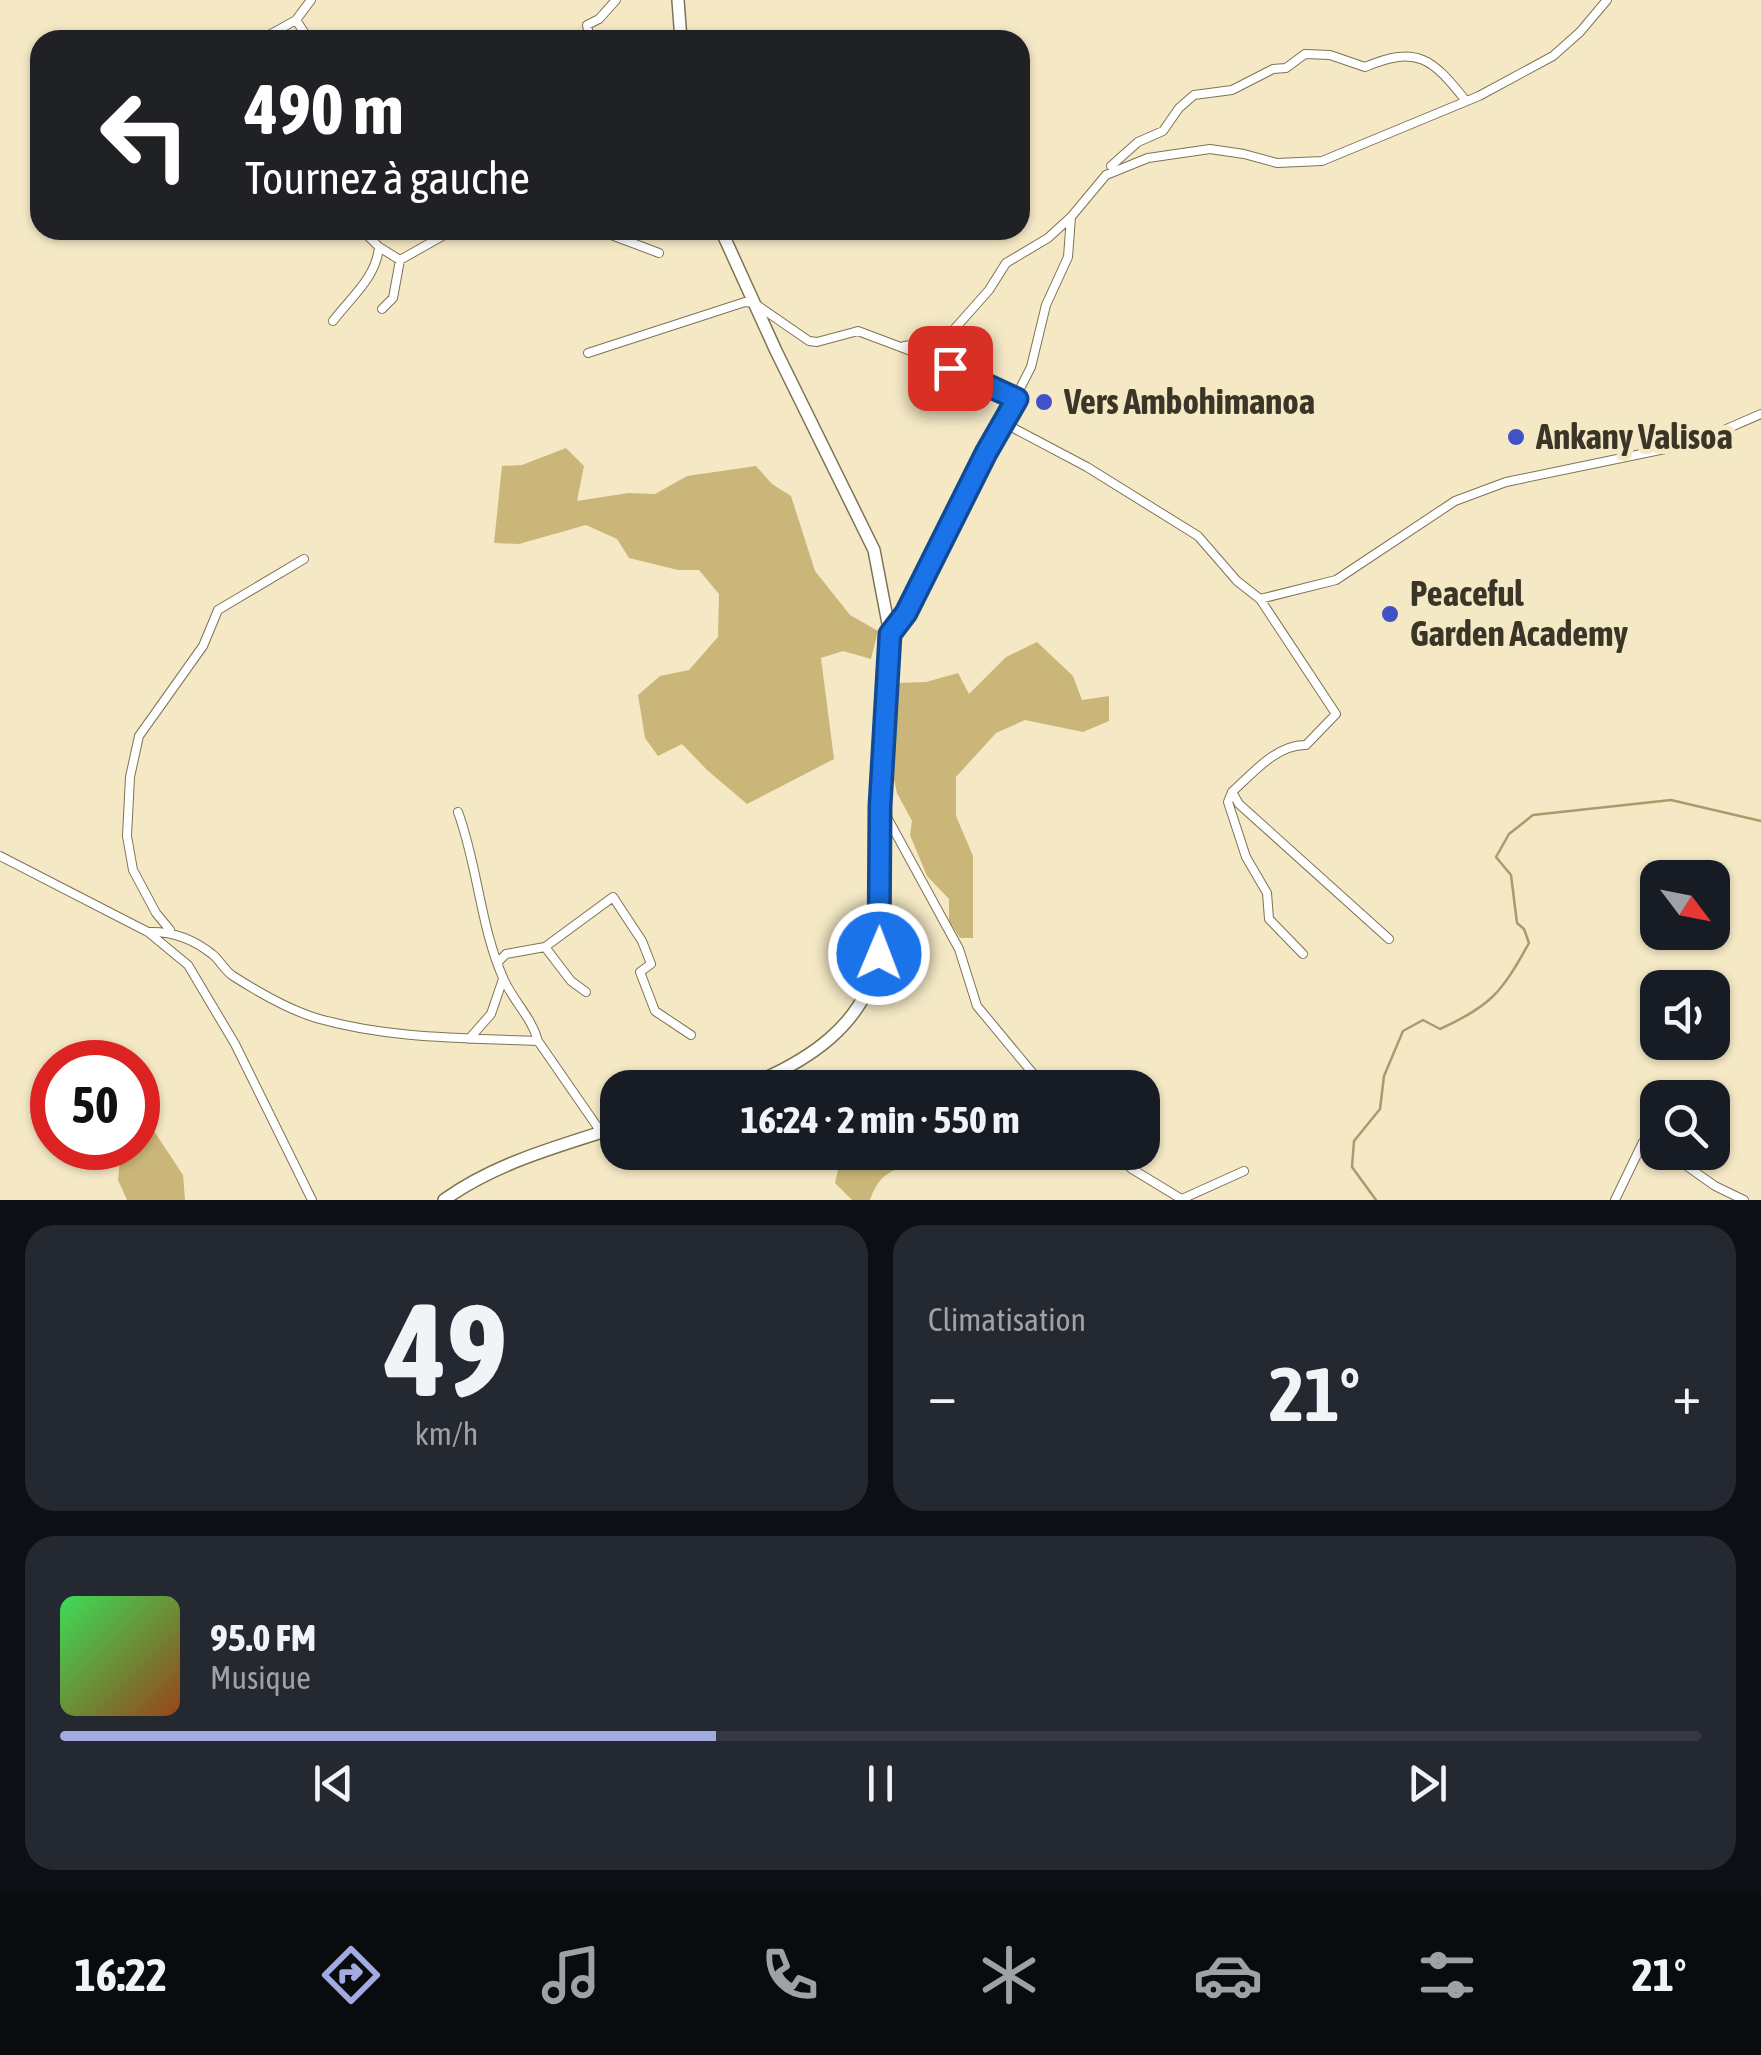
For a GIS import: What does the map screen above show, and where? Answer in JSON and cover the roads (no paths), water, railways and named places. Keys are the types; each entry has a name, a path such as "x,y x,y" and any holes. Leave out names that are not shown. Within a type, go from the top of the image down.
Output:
{"main road":[{"path":"678,0 680,30"},
{"path":"726,240 874,550 890,634 880,806 879,954 869,991 853,1016 818,1049 782,1070"},
{"path":"444,1200 472,1182 537,1153 600,1132"}],"street":[{"path":"278,30 296,20 311,0"},
{"path":"588,30 587,25 599,19 616,0"},
{"path":"899,346 940,342 950,334 989,290 1006,262 1048,238 1106,175 1148,158 1210,149 1277,164 1322,160 1466,101 1553,56 1580,32 1606,0"},
{"path":"296,20 302,30"},
{"path":"1110,166 1138,142 1163,132 1179,108 1194,96 1232,90 1273,69 1286,68 1304,54 1330,55 1365,67 1394,55 1419,57 1466,101"},
{"path":"890,634 906,613 1017,399 1040,340 1046,305 1068,256 1071,217"},
{"path":"372,240 400,260"},
{"path":"400,260 435,240"},
{"path":"624,240 658,253"},
{"path":"333,321 367,282 378,260 379,247"},
{"path":"382,310 393,298 400,260"},
{"path":"588,353 744,302 754,303 809,341 852,330 899,346 1017,399"},
{"path":"1260,600 1336,580 1454,501 1506,482 1694,443 1761,414"},
{"path":"1002,422 1088,467 1198,536 1260,600 1336,714 1306,745 1283,749 1232,792 1228,802 1246,857 1267,893 1269,919 1303,954"},
{"path":"304,559 218,610 203,646 139,736 130,778 127,836 134,870 156,913 171,931 213,954 229,973 283,1005 313,1017 385,1034 538,1042"},
{"path":"1232,792 1239,804 1389,939"},
{"path":"880,806 960,948 977,1006 1029,1070"},
{"path":"458,812 472,850 503,979 534,1026 538,1042 600,1131"},
{"path":"0,856 148,932 188,965 242,1058 312,1200"},
{"path":"498,962 506,954 546,947 614,898 642,941 651,964 640,972 655,1011 691,1034"},
{"path":"148,932 171,931"},
{"path":"546,947 571,981 586,992"},
{"path":"469,1039 491,1014 503,979"},
{"path":"1615,1200 1640,1146"},
{"path":"1134,1170 1182,1199 1244,1170"},
{"path":"1692,1170 1744,1200"}],"waterway":[{"path":"1376,1200 1352,1167 1354,1141 1380,1109 1384,1076 1403,1031 1423,1020 1440,1029 1472,1013 1494,996 1529,943 1517,923 1511,875 1496,857 1509,834 1533,815 1671,800 1761,821"}],"place":[{"name":"Vers Ambohimanoa","path":"1044,402"},
{"name":"Ankany Valisoa","path":"1516,437"},
{"name":"Peaceful Garden Academy","path":"1390,614"}]}
